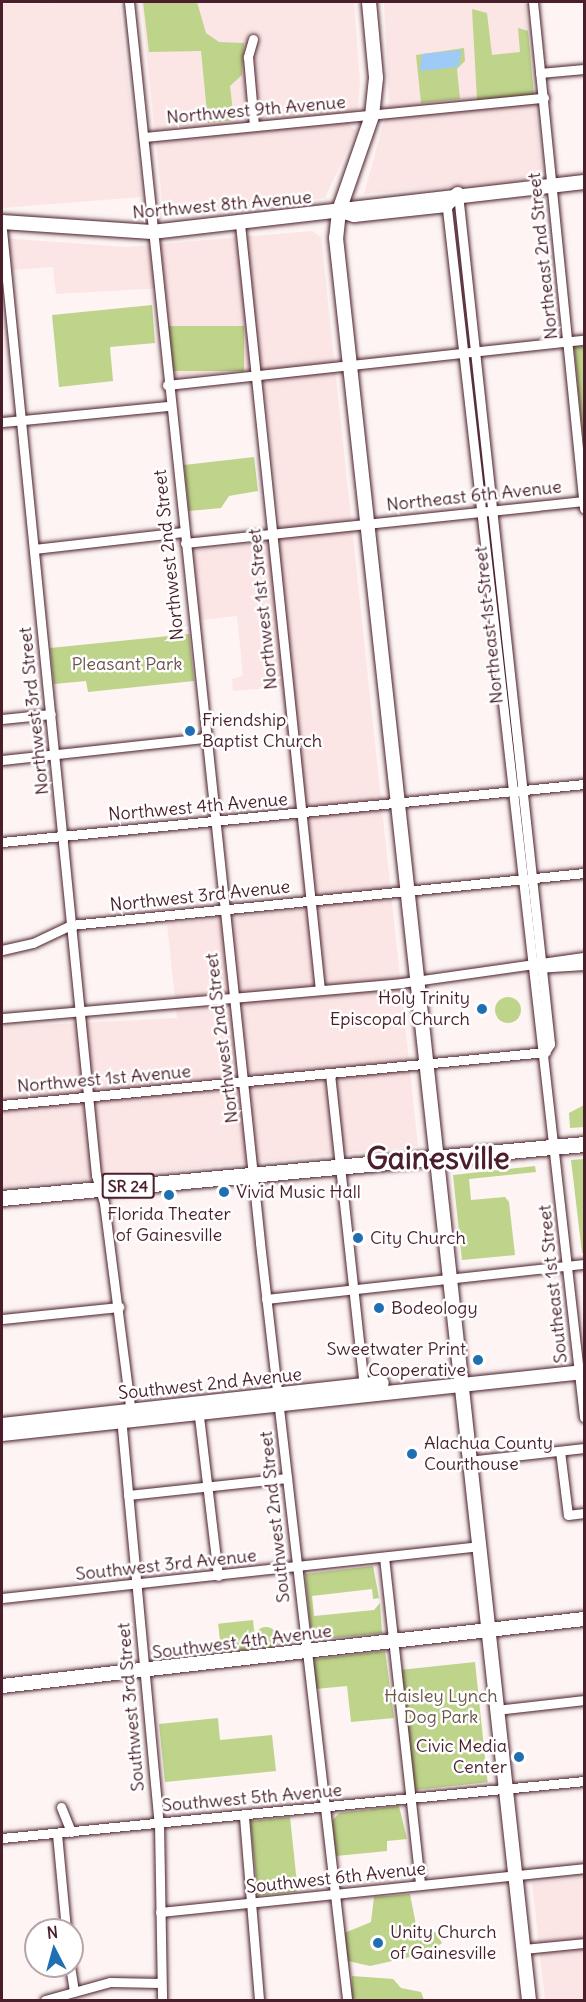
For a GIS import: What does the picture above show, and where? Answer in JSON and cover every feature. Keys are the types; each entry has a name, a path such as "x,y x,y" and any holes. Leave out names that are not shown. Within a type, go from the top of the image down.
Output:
{"main road":[{"path":"369,2 376,78 372,116 339,211 336,238 447,1279 529,2001"},
{"name":"Northwest 8th Avenue","path":"2,222 152,232 240,224 339,211 354,215 450,198 585,182"},
{"path":"435,1161 585,1144"},
{"name":"SR 24","path":"2,1198 255,1175 340,1171 435,1161"},
{"path":"278,1399 582,1368"},
{"name":"Southwest 2nd Avenue","path":"2,1434 27,1427 278,1399 364,1385 459,1380"},
{"name":"Southwest 2nd Avenue","path":"2,1425 27,1427"},
{"name":"Southwest 4th Avenue","path":"2,1686 143,1672 585,1619"}],"street":[{"name":"Northwest 2nd Street","path":"129,2 144,137 168,406 255,1175"},
{"name":"Northeast 2nd Street","path":"533,2 585,508"},
{"path":"254,39 248,57 254,126"},
{"path":"540,73 585,69"},
{"name":"Northwest 9th Avenue","path":"144,137 543,98"},
{"name":"Northeast 1st Street","path":"450,198 469,285 477,351 532,878 538,966"},
{"name":"Northeast 1st Street","path":"450,198 456,286 483,512 521,879 550,1044 545,1052 555,1147"},
{"name":"Northwest 1st Street","path":"240,224 320,990"},
{"name":"Northwest 3rd Street","path":"2,230 79,1011 100,1189"},
{"path":"456,286 469,285"},
{"path":"167,385 585,340"},
{"path":"2,422 168,406"},
{"path":"474,437 485,436"},
{"name":"Northeast 6th Avenue","path":"185,543 584,501"},
{"path":"34,549 183,532"},
{"path":"492,601 503,600"},
{"path":"2,719 51,714"},
{"path":"504,715 515,714"},
{"path":"2,760 206,738"},
{"name":"Northwest 4th Avenue","path":"2,842 585,784"},
{"name":"Northwest 3rd Avenue","path":"2,950 33,944 71,925 585,873"},
{"path":"2,1018 234,1000 538,966 585,957"},
{"path":"538,966 585,965"},
{"name":"Northwest 1st Avenue","path":"2,1106 545,1052"},
{"path":"330,1074 364,1385"},
{"name":"Southeast 1st Street","path":"555,1147 582,1368 585,1417"},
{"name":"Southwest 2nd Street","path":"255,1175 260,1243 322,1809 347,1998"},
{"name":"Southwest 3rd Street","path":"100,1189 119,1307 128,1495 159,1823 162,2001"},
{"path":"266,1299 585,1264"},
{"path":"2,1319 119,1307"},
{"path":"198,1408 218,1576"},
{"path":"468,1461 585,1448"},
{"path":"560,1450 568,1515 585,1513"},
{"path":"128,1495 287,1478"},
{"name":"Southwest 3rd Avenue","path":"2,1598 478,1546"},
{"path":"384,1557 420,1885"},
{"path":"496,1710 585,1700"},
{"name":"Southwest 5th Avenue","path":"2,1838 244,1817 585,1780"},
{"path":"61,1807 71,1832"},
{"path":"244,1817 259,2001"},
{"path":"57,1834 65,1918"},
{"name":"Southwest 6th Avenue","path":"160,1912 585,1868"},
{"path":"523,1948 585,1943"},
{"path":"72,1978 74,1992"},
{"path":"45,2001 126,1980 161,1983"}],"shaded area":[{"path":"119,2 141,197 2,208 2,4"},
{"path":"141,2 354,2 360,83 358,108 346,121 356,131 325,198 164,217"},
{"path":"384,2 525,2 542,179 364,194 389,103"},
{"path":"312,231 321,237 418,1146 2,1187 2,1027 177,1018 167,924 305,909 282,687 233,691 232,679 243,676 237,616 200,620 192,551 282,541 262,369 173,377 163,288 56,294 53,267 13,270 2,264 2,238 128,247"},
{"path":"584,1877 584,2000 545,2000 532,1883"}],"green space":[{"path":"143,2 197,2 206,33 219,42 244,43 242,75 230,86 234,120 208,123 201,51 149,52"},
{"path":"472,9 487,13 492,55 520,52 518,28 528,31 534,95 477,100"},
{"path":"464,48 465,61 457,69 460,99 421,103 416,55"},
{"path":"152,305 155,343 110,347 113,381 59,387 52,315"},
{"path":"167,326 244,326 244,371 167,371"},
{"path":"584,346 584,449 574,347"},
{"path":"254,457 258,491 229,496 221,508 189,511 184,465"},
{"name":"Pleasant Park","path":"189,634 194,681 88,692 86,681 54,684 50,648"},
{"path":"508,997 517,1001 521,1010 517,1019 508,1023 499,1019 495,1010 499,1001"},
{"path":"584,1105 584,1127 570,1128 569,1113"},
{"path":"584,1159 584,1253 582,1253 571,1160"},
{"path":"535,1166 536,1172 469,1179 471,1200 505,1197 509,1202 515,1255 462,1260 453,1175"},
{"path":"373,1566 379,1598 373,1599 372,1589 312,1596 314,1616 374,1610 380,1603 382,1633 312,1640 305,1574"},
{"path":"253,1620 256,1649 221,1652 218,1624"},
{"path":"266,1627 274,1630 277,1638 274,1646 266,1649 258,1646 255,1638 258,1630"},
{"path":"385,1651 394,1718 351,1722 347,1686 315,1689 312,1663 317,1659"},
{"name":"Haisley Lynch Dog Park","path":"475,1662 488,1782 410,1790 397,1670"},
{"path":"218,1718 220,1740 272,1735 276,1771 165,1782 159,1724"},
{"path":"399,1806 407,1839 387,1841 387,1851 336,1856 332,1821 339,1813"},
{"path":"290,1817 298,1892 258,1896 250,1821"},
{"path":"410,1894 417,1930 435,1932 442,1943 428,1953 370,1966 348,1961 342,1934 371,1922 374,1897"},
{"path":"352,1976 393,1979 401,1988 421,1992 424,2000 351,2000"}],"water":[{"path":"462,50 458,67 420,71 422,54"}],"place":[{"name":"Friendship Baptist Church","path":"190,731"},
{"name":"Holy Trinity Episcopal Church","path":"482,1009"},
{"name":"Vivid Music Hall","path":"224,1192"},
{"name":"Florida Theater of Gainesville","path":"169,1195"},
{"name":"City Church","path":"358,1238"},
{"name":"Bodeology","path":"379,1308"},
{"name":"Sweetwater Print Cooperative","path":"478,1360"},
{"name":"Alachua County Courthouse","path":"412,1454"},
{"name":"Civic Media Center","path":"519,1757"},
{"name":"Unity Church of Gainesville","path":"378,1943"}],"district":[{"name":"Gainesville","path":"438,1158"}]}
